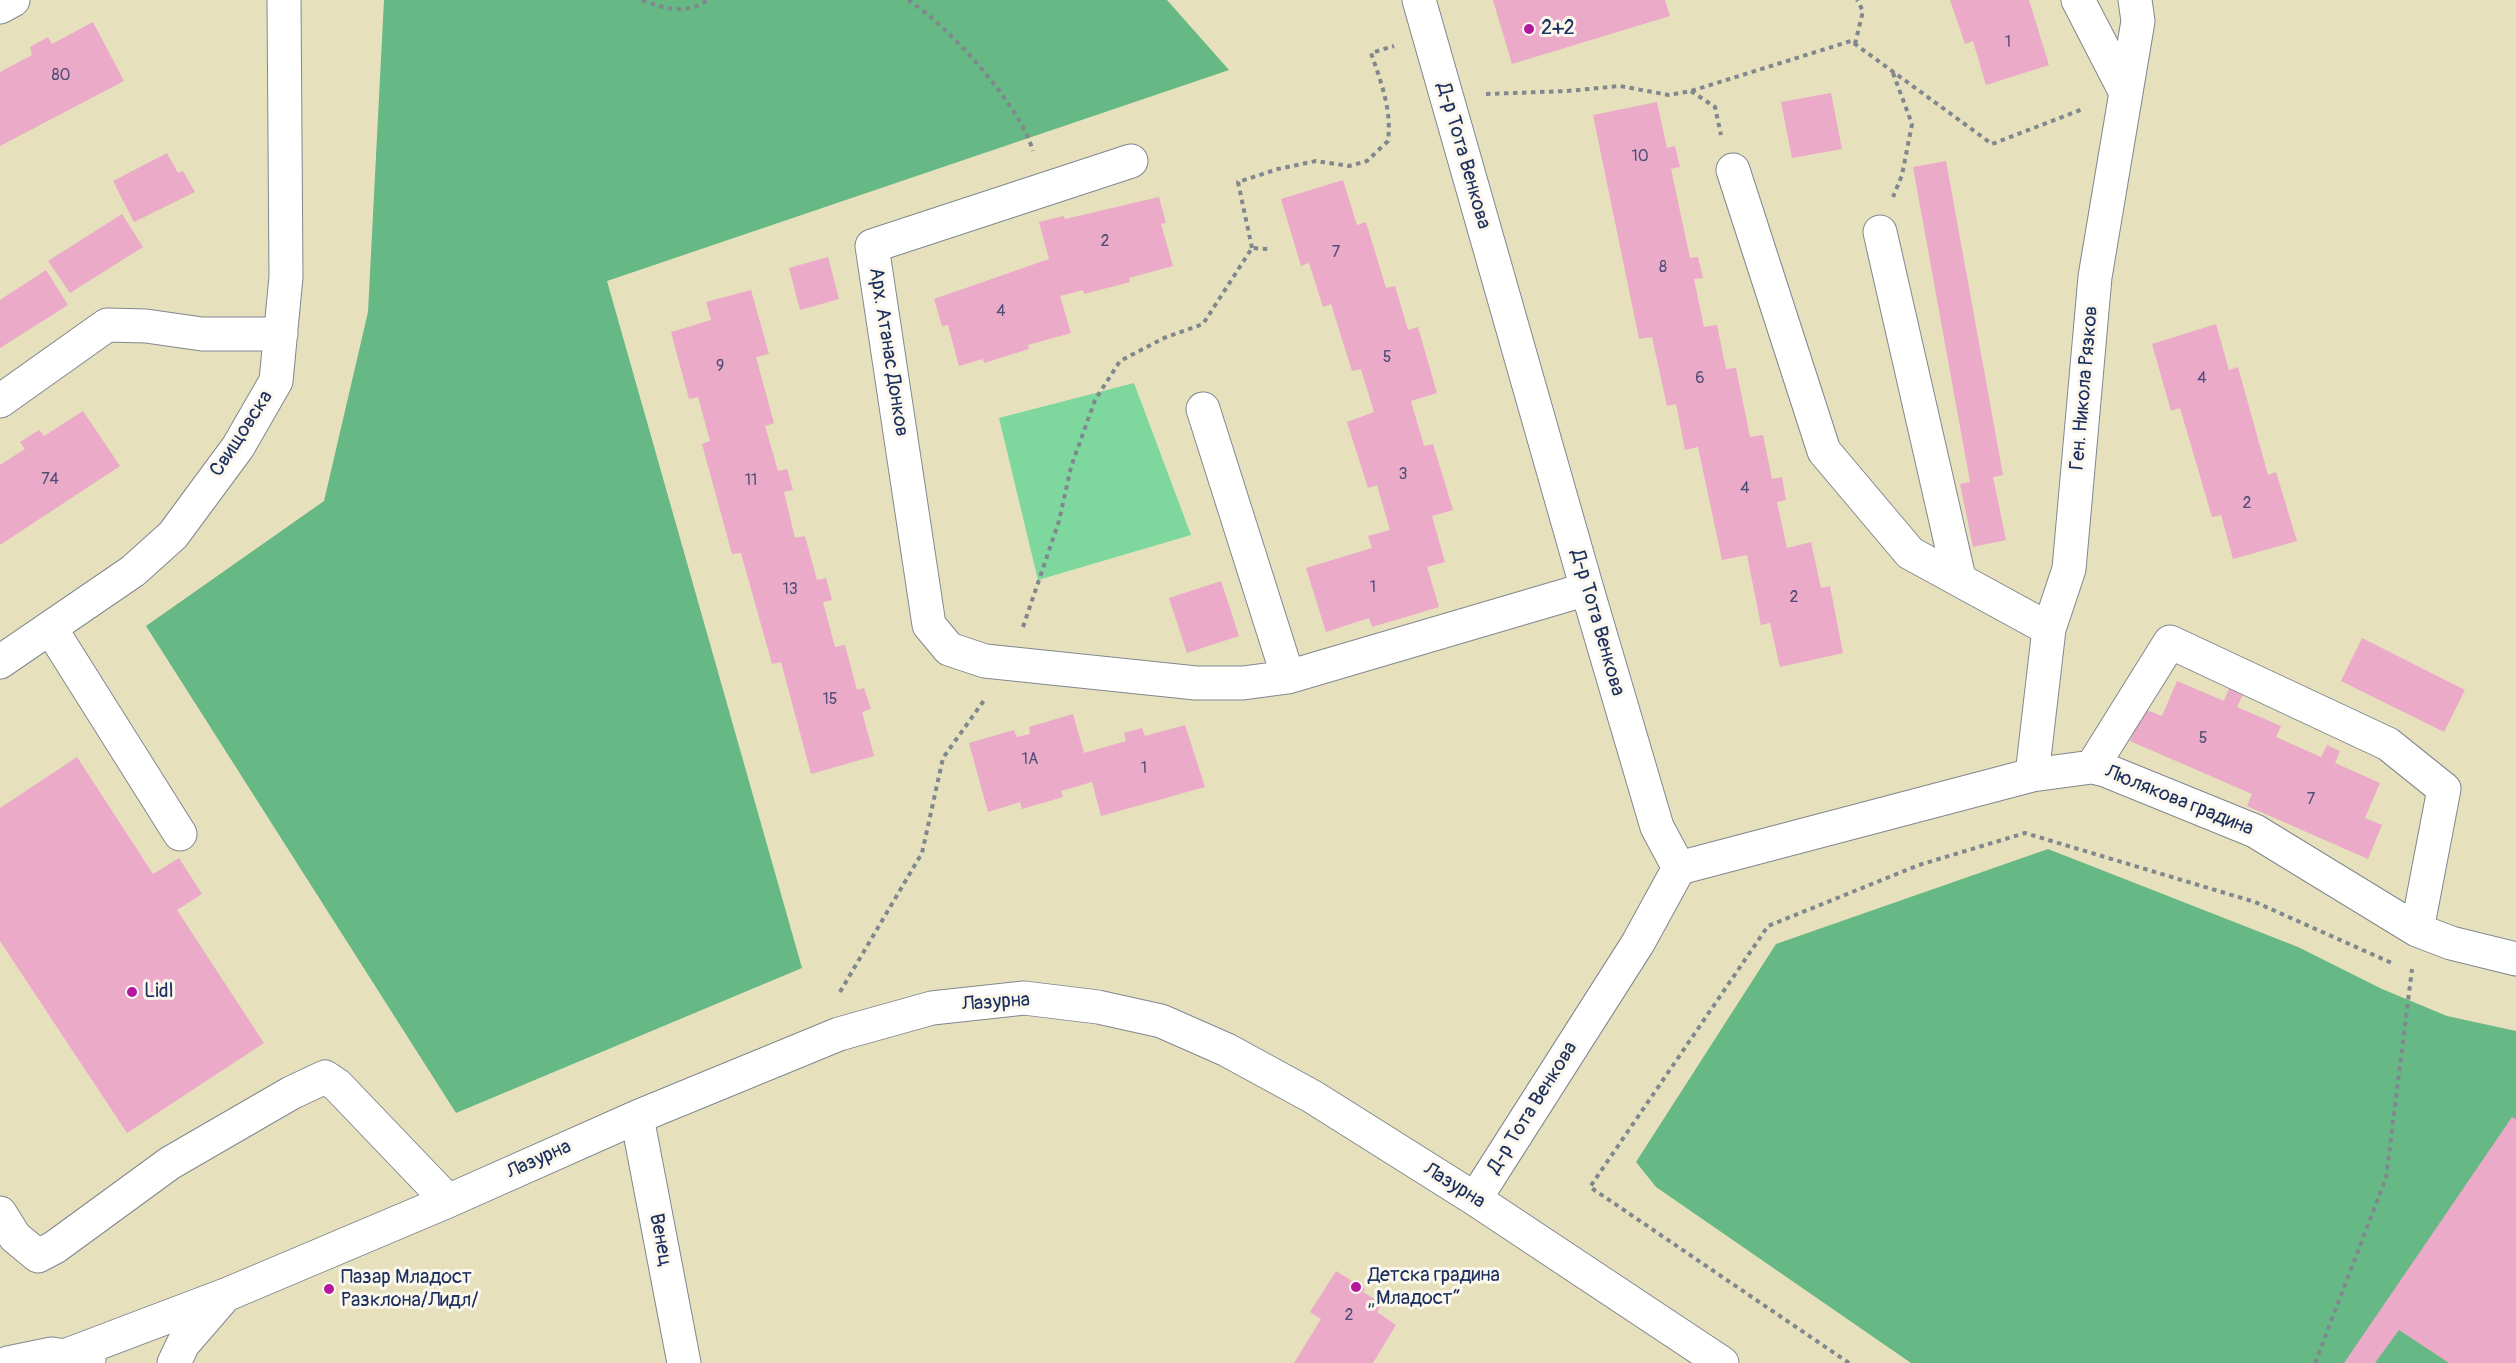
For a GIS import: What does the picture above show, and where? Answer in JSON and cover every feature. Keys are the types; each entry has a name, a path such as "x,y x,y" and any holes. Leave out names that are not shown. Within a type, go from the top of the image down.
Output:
{"street":[{"path":"0,7 13,0"},
{"name":"Свищовска","path":"0,662 133,571 173,535 238,447 276,381 286,277 284,0"},
{"name":"Д-р Тота Венкова","path":"1419,0 1657,827 1679,868 1638,943 1475,1199"},
{"path":"2078,0 2126,93"},
{"name":"Ген. Никола Рязков","path":"2032,775 2049,629 2069,569 2095,277 2142,7"},
{"name":"Арх. Атанас Донков","path":"1011,663 985,661 949,649 929,625 872,246 1131,161"},
{"path":"1733,170 1824,451 1910,553 2049,629"},
{"path":"1880,232 1959,578"},
{"path":"0,401 107,325 146,326 202,334 281,334"},
{"path":"1203,409 1288,677"},
{"path":"1011,663 1196,683 1243,683 1288,677 1587,589"},
{"path":"51,629 180,834"},
{"path":"2092,767 2170,642 2388,744 2444,789 2417,930"},
{"name":"Люлякова градина","path":"1679,868 2032,775 2092,767 2254,831 2417,930 2451,943 2516,959"},
{"name":"Лазурна","path":"82,1359 637,1117 839,1034 932,1008 1024,998 1098,1007 1161,1021 1227,1050 1313,1097 1475,1199 1722,1363"},
{"path":"0,1212 15,1237 38,1256 55,1247 170,1162 291,1093 325,1077 337,1084 448,1201"},
{"name":"Венец","path":"637,1117 684,1363"},
{"name":"Лазурна","path":"174,1363 194,1331 228,1294"},
{"path":"0,1359 9,1363 38,1355 82,1359"}],"path":[{"path":"642,0 669,10 694,9 708,0"},
{"path":"908,0 928,13 989,79 1027,131 1045,189"},
{"path":"1855,44 1863,11 1857,0"},
{"path":"837,996 922,853 943,759 1011,663 1059,521 1071,467 1095,400 1120,361 1164,338 1203,324 1252,248 1238,182 1278,169 1316,161 1349,166 1367,161 1388,141 1390,122 1382,83 1371,53 1429,36"},
{"path":"1446,98 1620,86 1669,95 1691,91 1851,40 1992,144 2126,93"},
{"path":"1880,232 1902,175 1912,124 1892,71"},
{"path":"1691,91 1715,107 1723,142 1733,170"},
{"path":"1252,248 1268,249"},
{"path":"1849,1363 1590,1186 1768,926 1919,865 2025,832 2255,902 2412,972"},
{"path":"2315,1363 2386,1178 2417,930"}],"green space":[{"path":"384,0 1167,0 1229,70 607,281 802,968 456,1113 146,626 324,501 368,312"},
{"path":"1134,383 1191,535 1038,580 999,418"},
{"path":"2048,849 2298,947 2382,989 2447,1016 2516,1031 2516,1363 1911,1363 1656,1187 1636,1162 1776,944"}],"building":[{"path":"1493,0 1665,0 1670,16 1512,64"},
{"path":"1950,0 2029,0 2049,65 1986,85 1973,41 1965,44"},
{"path":"93,22 124,81 0,146 0,72 32,55 30,47 48,37 52,44"},
{"path":"1831,93 1842,149 1792,158 1781,102"},
{"path":"1657,102 1667,148 1675,146 1680,167 1671,169 1690,258 1698,257 1703,278 1694,279 1704,327 1717,325 1726,369 1736,368 1750,437 1763,435 1772,479 1782,477 1786,500 1777,502 1787,548 1811,542 1821,588 1830,586 1843,653 1780,667 1770,623 1761,625 1747,555 1722,560 1698,447 1685,450 1676,404 1667,406 1652,337 1639,339 1593,115"},
{"path":"167,153 178,173 183,171 195,192 134,222 113,181"},
{"path":"1946,161 2003,475 1993,477 2006,540 1973,547 1960,484 1970,482 1913,167"},
{"path":"1343,180 1357,225 1366,222 1386,288 1395,286 1408,330 1418,327 1437,393 1411,401 1424,446 1433,444 1453,510 1432,516 1445,562 1427,567 1439,607 1372,627 1369,618 1326,632 1306,568 1372,548 1368,536 1390,530 1377,485 1368,488 1347,422 1374,412 1361,369 1352,371 1331,304 1323,307 1309,263 1301,266 1281,199"},
{"path":"1159,197 1166,223 1161,224 1173,266 1129,278 1130,282 1084,294 1083,290 1060,296 1071,333 1028,345 1029,349 984,363 983,359 959,366 948,325 942,326 934,299 1049,259 1039,222 1064,216 1065,219"},
{"path":"122,214 143,247 70,293 48,261"},
{"path":"828,257 839,299 800,310 789,268"},
{"path":"46,270 68,305 0,348 0,300"},
{"path":"751,290 769,354 756,357 774,423 765,426 778,471 787,469 793,490 784,492 795,538 805,536 817,580 826,578 832,600 823,602 835,647 845,645 857,690 864,688 871,709 862,712 874,756 811,774 781,662 772,664 741,553 732,554 702,444 710,441 698,397 689,399 671,332 711,320 706,302"},
{"path":"2216,324 2229,370 2238,367 2268,475 2276,472 2297,541 2233,559 2221,515 2212,517 2180,408 2171,411 2152,344"},
{"path":"83,411 120,466 0,545 0,465 25,449 20,442 39,430 44,436"},
{"path":"1221,581 1239,636 1187,653 1169,598"},
{"path":"2362,638 2465,690 2444,732 2341,681"},
{"path":"2177,681 2224,701 2229,688 2243,694 2237,707 2281,726 2276,737 2321,757 2327,745 2340,751 2335,763 2380,783 2365,818 2382,825 2368,859 2247,806 2252,794 2130,741 2144,709 2162,716"},
{"path":"1073,714 1084,753 1126,741 1124,733 1142,728 1145,736 1185,725 1205,787 1101,816 1092,782 1061,791 1063,797 1022,809 1020,802 988,812 969,743 1014,730 1017,737 1030,734 1029,727"},
{"name":"Lidl","path":"77,757 153,874 179,858 202,894 177,910 264,1043 127,1133 0,941 0,808"},
{"path":"2512,1117 2516,1119 2516,1363 2449,1363 2399,1330 2375,1363 2344,1363"},
{"path":"1336,1271 1365,1289 1363,1292 1382,1304 1377,1312 1396,1325 1373,1363 1294,1363 1321,1319 1310,1312"}],"place":[{"name":"2+2","path":"1529,29"},
{"name":"Lidl","path":"132,992"},
{"name":"Детска градина „Младост“","path":"1356,1287"},
{"name":"Пазар Младост Разклона/Лидл/","path":"329,1289"}]}
